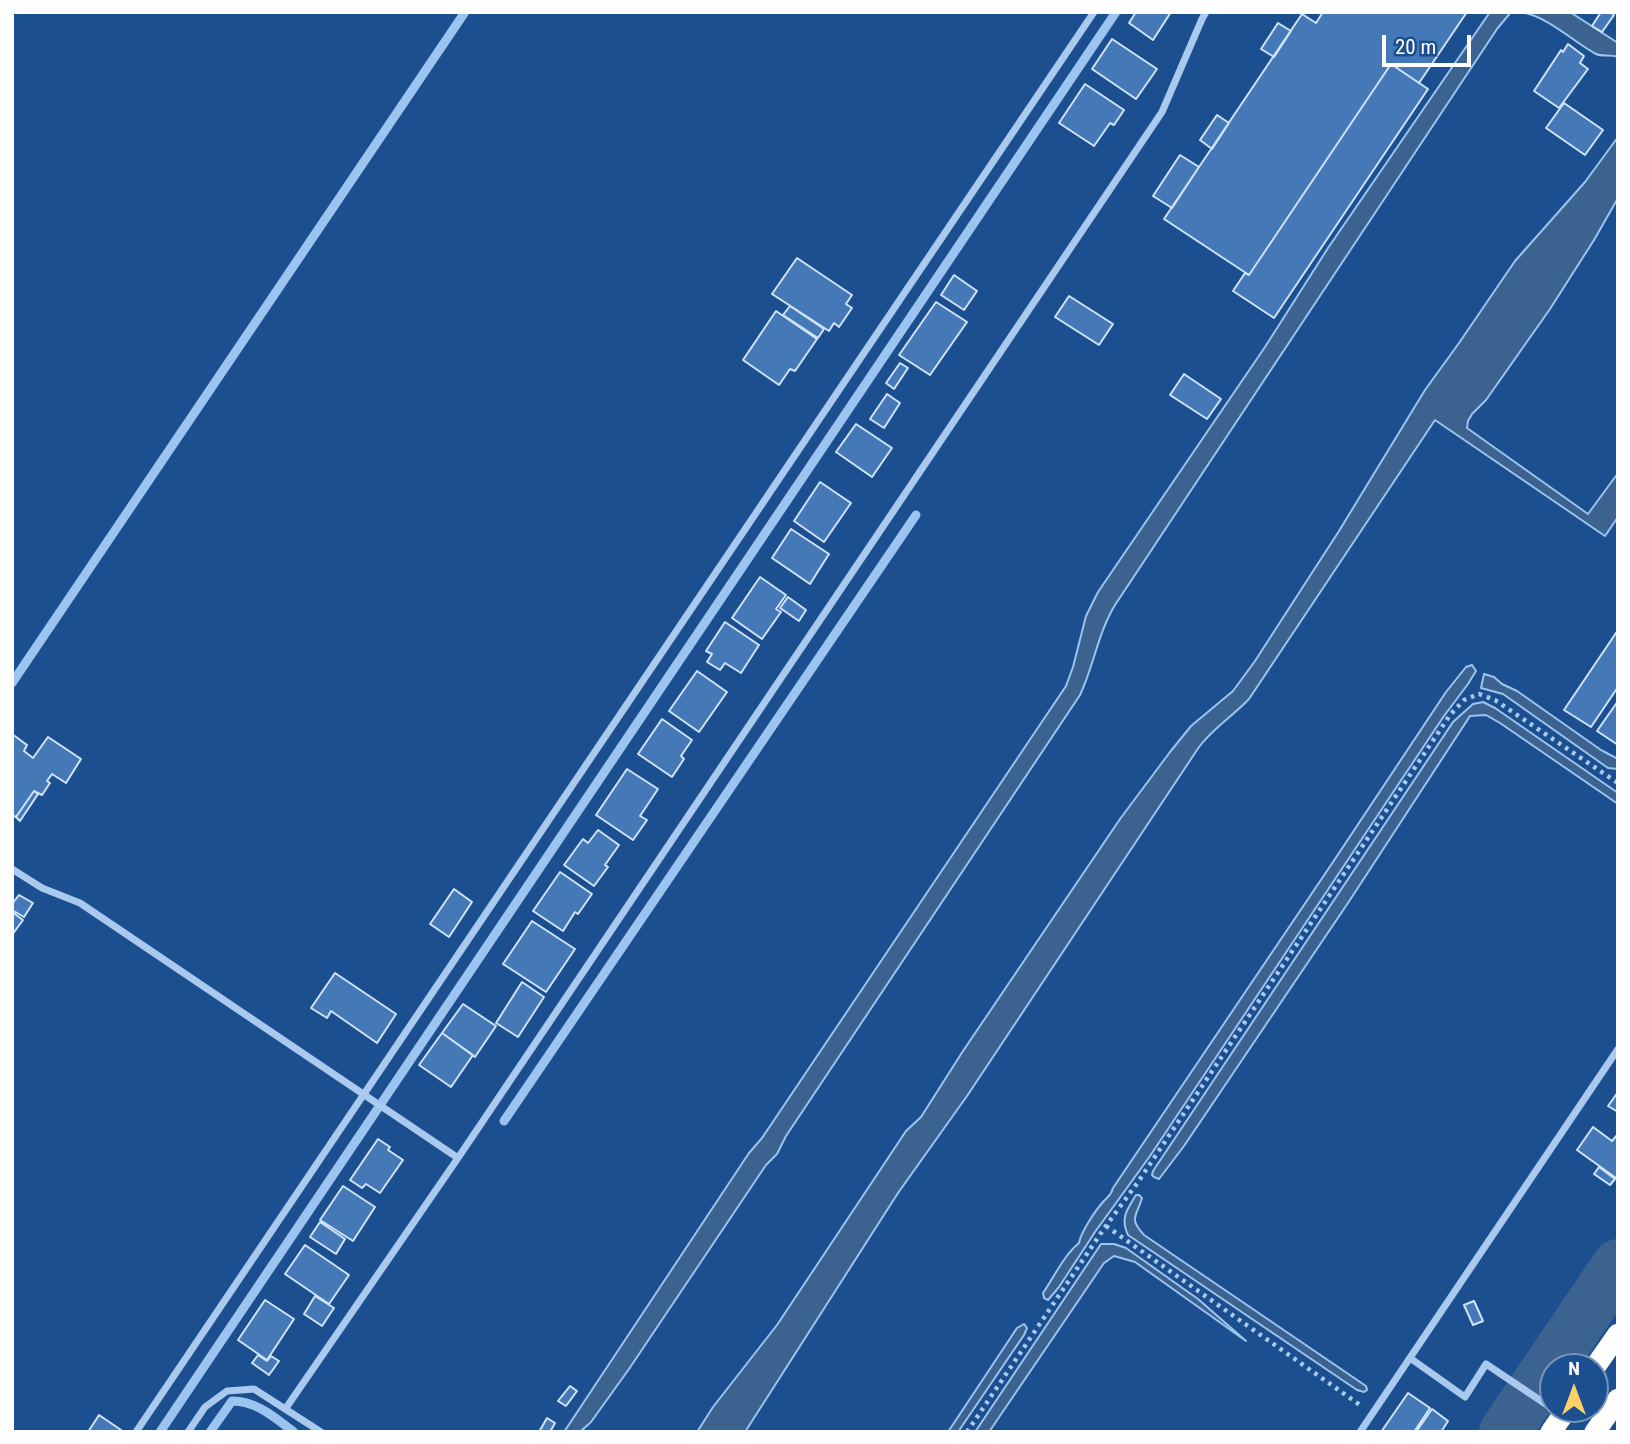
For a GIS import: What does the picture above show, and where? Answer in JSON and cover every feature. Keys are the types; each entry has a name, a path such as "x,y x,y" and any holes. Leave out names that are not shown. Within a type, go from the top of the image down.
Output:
{"highway":[{"path":"1605,1353 1618,1334"},
{"path":"1595,1432 1618,1399"}],"street":[{"path":"136,1432 1094,12"},
{"path":"286,1408 458,1158 1162,112 1206,12"},
{"path":"12,869 41,888 80,904 458,1158"},
{"path":"1360,1432 1618,1049"},
{"path":"1410,1358 1465,1398 1486,1364 1539,1402"},
{"path":"188,1432 205,1407 228,1391 254,1389 321,1432"}],"path":[{"path":"967,1432 1138,1182 1450,715 1464,700 1479,694 1495,700 1618,783"},
{"path":"1106,1226 1373,1414"}],"water":[{"path":"1490,12 1511,12 1497,29 1115,605 1104,627 1080,695 786,1136 777,1154 766,1165 629,1369 591,1422 580,1432 564,1432 749,1153 762,1138 1066,686 1086,616 1098,592"},
{"path":"1521,12 1570,12 1618,43 1618,57 1596,54 1551,24"},
{"path":"1618,137 1618,198 1550,309 1486,400 1472,414 1467,428 1588,514 1618,473 1618,517 1605,536 1435,420 1249,699 1199,747 967,1096 898,1193 745,1432 697,1432 713,1407 777,1325 906,1131 921,1117 1120,819 1191,726 1233,691 1255,661 1425,390 1515,261 1585,182"},
{"path":"1472,665 1476,671 1468,684 1150,1156 1059,1287 1048,1300 1044,1298 1043,1293 1064,1260 1079,1243 1092,1216 1110,1194 1446,692 1466,667"},
{"path":"1484,674 1517,691 1618,759 1618,769 1608,768 1503,694 1481,688"},
{"path":"1483,702 1618,793 1618,804 1500,723 1486,715 1470,716 1184,1146 1159,1179 1154,1177 1153,1171 1453,722 1473,704"},
{"path":"1136,1195 1142,1198 1135,1221 1144,1235 1366,1386 1367,1390 1357,1390 1128,1235 1125,1219"},
{"path":"1101,1244 1126,1248 1198,1299 1246,1341 1135,1262 1114,1256 1104,1263 989,1432 975,1432"},
{"path":"1024,1324 1027,1328 1024,1335 958,1432 948,1432 1017,1328"}],"building":[{"path":"1136,12 1171,12 1153,40 1129,23"},
{"path":"1323,12 1467,12 1419,83 1391,64 1249,275 1164,219 1302,14 1316,23"},
{"path":"1601,12 1614,15 1602,32 1592,26"},
{"path":"1278,23 1291,31 1274,57 1261,49"},
{"path":"1112,39 1157,69 1136,99 1092,69"},
{"path":"1568,44 1584,56 1580,63 1588,69 1559,108 1534,91 1561,50 1563,52"},
{"path":"1391,64 1428,89 1274,318 1233,291 1245,273 1249,275"},
{"path":"1085,84 1124,110 1114,125 1110,123 1094,146 1059,123"},
{"path":"1564,103 1603,130 1585,155 1546,128"},
{"path":"1217,115 1229,123 1212,149 1200,140"},
{"path":"1180,155 1199,167 1172,208 1153,196"},
{"path":"797,258 852,295 846,304 852,308 839,327 834,323 829,331 772,294"},
{"path":"954,275 977,291 964,310 941,295"},
{"path":"1069,296 1113,324 1099,345 1055,317"},
{"path":"936,302 967,322 930,375 899,355"},
{"path":"790,306 824,329 818,338 783,315"},
{"path":"776,311 817,339 795,371 790,369 779,385 743,360"},
{"path":"900,363 908,368 894,389 886,383"},
{"path":"1184,374 1221,399 1207,419 1170,395"},
{"path":"887,394 900,403 884,428 870,419"},
{"path":"856,424 892,448 872,477 836,452"},
{"path":"820,482 851,503 824,542 794,521"},
{"path":"791,529 829,554 810,584 772,558"},
{"path":"760,577 786,595 776,609 781,612 762,639 732,618"},
{"path":"788,597 806,610 799,621 780,608"},
{"path":"725,622 759,645 741,673 725,663 720,670 707,662 712,654 706,651"},
{"path":"1618,630 1618,687 1591,727 1564,710"},
{"path":"697,671 727,692 699,732 669,711"},
{"path":"1618,701 1618,745 1597,731"},
{"path":"662,719 692,740 672,777 638,754"},
{"path":"12,734 27,745 24,751 33,758 48,737 81,759 66,783 52,774 42,795 34,791 16,817 12,815"},
{"path":"627,769 658,789 640,816 647,820 633,840 596,815"},
{"path":"34,791 38,794 20,821 16,817"},
{"path":"598,830 619,845 594,886 564,865 583,839 588,843"},
{"path":"560,872 592,894 578,914 575,912 563,931 533,911"},
{"path":"454,889 472,902 449,937 430,924"},
{"path":"19,895 33,903 24,917 12,910 12,904"},
{"path":"12,912 23,920 12,935"},
{"path":"532,921 575,949 546,992 503,964"},
{"path":"335,973 396,1014 377,1043 331,1011 327,1018 311,1008"},
{"path":"522,982 544,997 518,1037 496,1023"},
{"path":"463,1004 496,1026 475,1057 442,1033"},
{"path":"442,1033 473,1055 451,1087 419,1065"},
{"path":"1618,1092 1618,1112 1608,1106"},
{"path":"1593,1127 1612,1141 1618,1134 1616,1178 1577,1150"},
{"path":"378,1139 403,1160 380,1193 366,1184 362,1188 350,1180"},
{"path":"1599,1167 1615,1179 1610,1185 1594,1174"},
{"path":"343,1186 375,1207 353,1241 320,1220"},
{"path":"320,1222 345,1239 336,1254 310,1237"},
{"path":"305,1245 349,1275 329,1304 285,1274"},
{"path":"315,1296 334,1308 322,1326 304,1314"},
{"path":"265,1300 294,1319 267,1360 238,1340"},
{"path":"1474,1301 1483,1321 1473,1325 1464,1305"},
{"path":"258,1355 267,1361 271,1356 279,1361 269,1375 252,1363"},
{"path":"570,1386 577,1391 566,1406 558,1401"},
{"path":"1408,1393 1430,1408 1414,1432 1381,1432"},
{"path":"1432,1409 1448,1421 1441,1432 1416,1432"},
{"path":"99,1415 121,1430 120,1432 88,1432"},
{"path":"547,1418 555,1423 550,1432 539,1432"}],"waterway":[{"path":"12,683 465,12"},
{"path":"160,1432 1116,12"},
{"path":"504,1121 916,515"},
{"path":"1505,1432 1618,1265"},
{"path":"210,1432 232,1401 258,1407 294,1432"}]}
